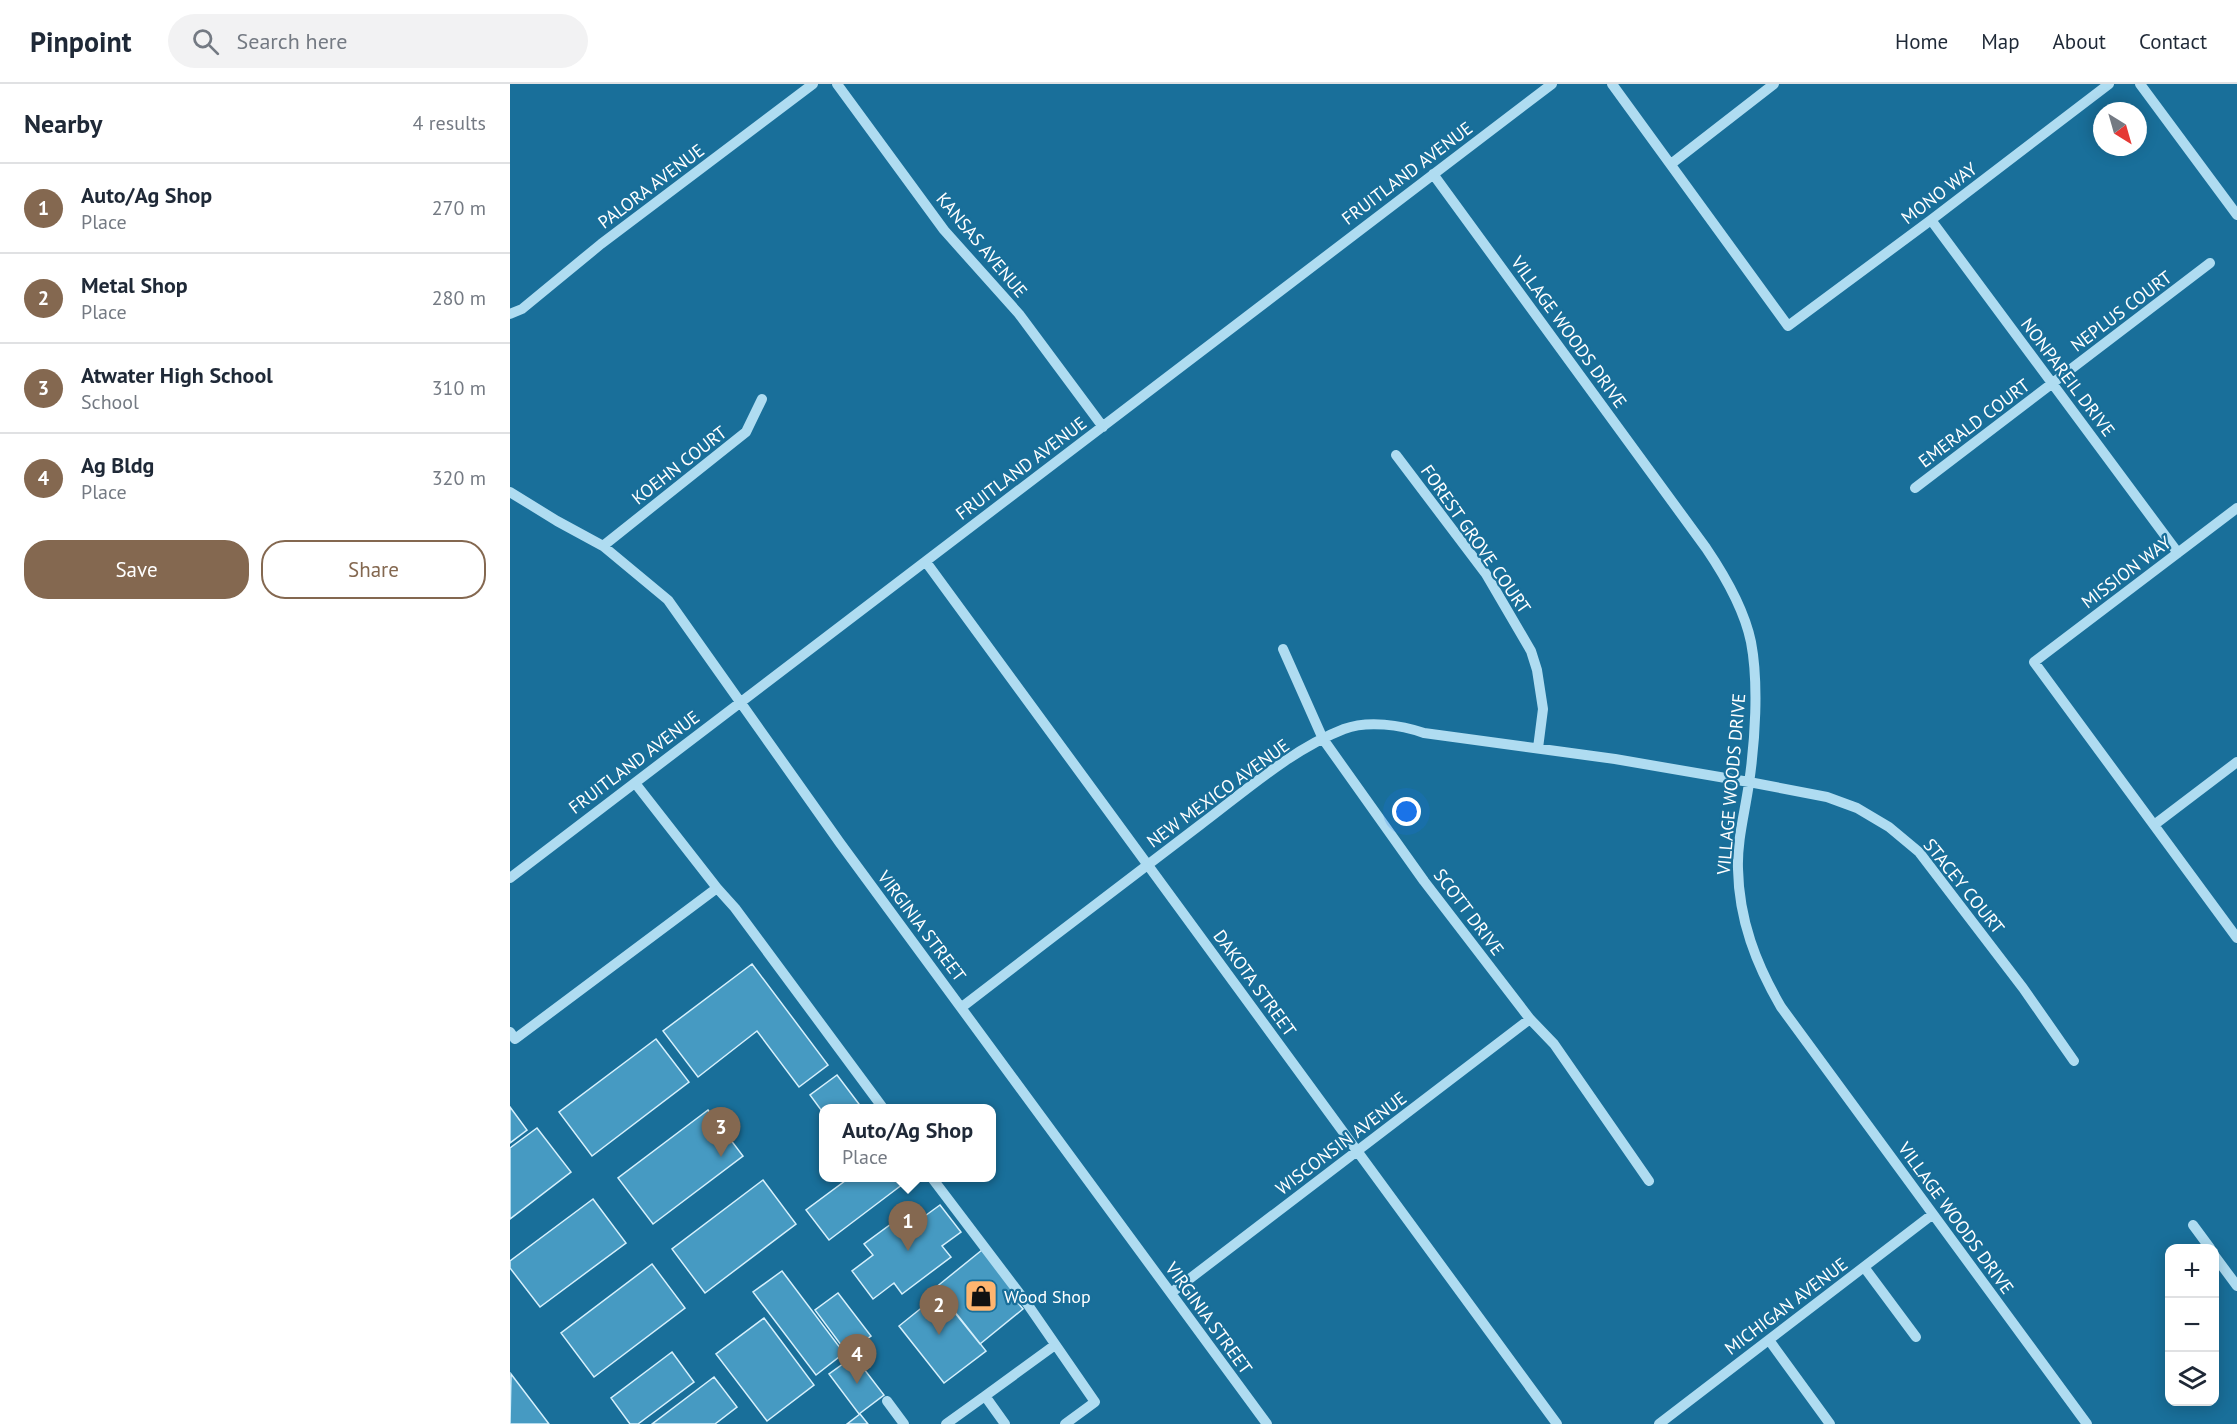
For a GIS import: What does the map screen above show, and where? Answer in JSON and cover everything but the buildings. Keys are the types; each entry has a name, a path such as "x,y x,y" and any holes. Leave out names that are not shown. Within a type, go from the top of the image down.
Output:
{"street":[{"name":"PALORA AVENUE","path":"510,314 522,309 601,244 813,84"},
{"name":"KANSAS AVENUE","path":"837,84 944,230 1019,314 1103,427"},
{"name":"FRUITLAND AVENUE","path":"510,878 1552,84"},
{"path":"1612,84 1671,164 1774,84"},
{"name":"MONO WAY","path":"1671,164 1788,326 2109,84"},
{"path":"2140,84 2237,215"},
{"name":"VILLAGE WOODS DRIVE","path":"1433,174 1707,548 1733,593 1751,641 1756,687 1749,782 1740,831 1737,867 1745,928 1762,975 1781,1007 2087,1424"},
{"name":"NONPAREIL DRIVE","path":"1931,220 2178,553"},
{"name":"NEPLUS COURT","path":"2053,384 2210,264"},
{"name":"EMERALD COURT","path":"1914,488 2053,384"},
{"name":"KOEHN COURT","path":"603,546 746,432 762,399"},
{"name":"FOREST GROVE COURT","path":"1396,455 1486,574 1531,651 1537,670 1543,709 1538,748"},
{"name":"VIRGINIA STREET","path":"510,492 557,522 603,546 669,600 840,843 1267,1424"},
{"name":"MISSION WAY","path":"2154,825 2034,662 2237,508"},
{"name":"DAKOTA STREET","path":"926,562 1557,1424"},
{"name":"SCOTT DRIVE","path":"1283,649 1323,739 1424,881 1530,1019 1554,1044 1649,1181"},
{"name":"NEW MEXICO AVENUE","path":"962,1007 1264,775 1323,739 1346,728 1373,725 1408,727 1424,733 1538,748 1749,782"},
{"path":"2237,762 2154,825 2237,938"},
{"name":"STACEY COURT","path":"1749,782 1827,797 1857,808 1889,827 1919,852 2023,988 2074,1061"},
{"path":"635,783 735,908 880,1104"},
{"path":"510,1032 515,1039 717,888"},
{"name":"WISCONSIN AVENUE","path":"1171,1293 1530,1019"},
{"path":"935,1182 1026,1302 1095,1402 1065,1424"},
{"name":"MICHIGAN AVENUE","path":"1659,1424 1933,1214"},
{"path":"2193,1226 2207,1244"},
{"path":"2219,1262 2237,1286"},
{"path":"1864,1267 1916,1337"},
{"path":"1769,1340 1830,1424"},
{"path":"946,1424 1055,1345"},
{"path":"984,1396 1005,1424"},
{"path":"887,1401 904,1424"}],"place":[{"name":"Atwater High School","path":"721,1157"},
{"name":"Auto/Ag Shop","path":"908,1251"},
{"name":"Wood Shop","path":"981,1296"},
{"name":"Metal Shop","path":"939,1335"},
{"name":"Ag Bldg","path":"857,1384"}]}
